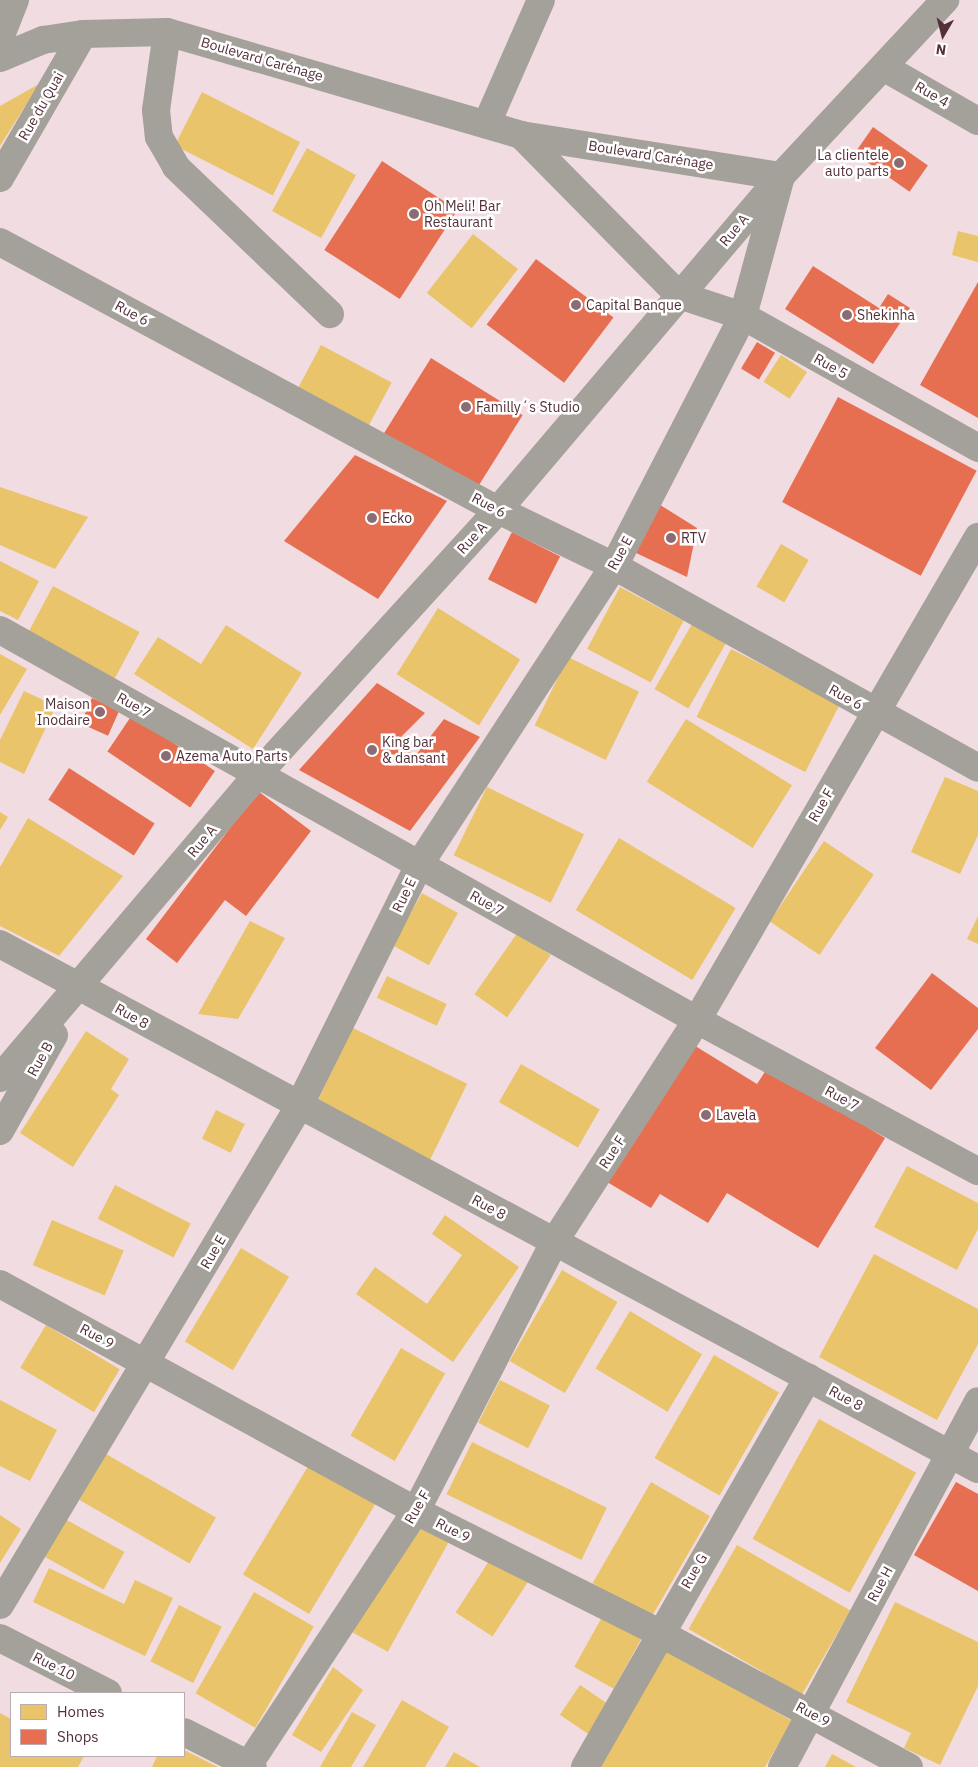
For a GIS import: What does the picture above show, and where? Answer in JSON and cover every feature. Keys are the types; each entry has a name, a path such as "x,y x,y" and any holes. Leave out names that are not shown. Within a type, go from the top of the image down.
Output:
{"street":[{"path":"0,38 15,0"},
{"path":"487,123 541,0"},
{"name":"Rue A","path":"0,1078 81,988 257,775 498,510 781,176 885,68 945,0"},
{"path":"167,32 156,110 159,137 176,167 330,314"},
{"name":"Boulevard Carénage","path":"0,58 43,40 83,34 167,32 521,134 781,176"},
{"name":"Rue du Quai","path":"0,178 83,34"},
{"name":"Rue 4","path":"885,68 978,120"},
{"name":"Boulevard Carénage","path":"521,134 679,296"},
{"name":"Rue E","path":"0,1606 148,1362 298,1108 419,865 614,566 743,316 781,176"},
{"name":"Rue 6","path":"0,242 498,510 614,566 874,713 978,768"},
{"name":"Rue 5","path":"679,296 743,316 978,448"},
{"name":"Rue F","path":"249,1766 416,1511 554,1242 696,1020 978,537"},
{"name":"Rue 7","path":"0,630 696,1020 978,1171"},
{"name":"Rue 8","path":"0,944 298,1108 554,1242 978,1469"},
{"name":"Rue B","path":"0,1131 81,988"},
{"name":"Rue 9","path":"0,1284 148,1362 416,1511 658,1632 909,1767"},
{"name":"Rue G","path":"585,1767 658,1632 808,1377"},
{"name":"Rue H","path":"782,1767 978,1401"},
{"name":"Rue 10","path":"0,1638 106,1692"},
{"path":"185,1733 249,1766"}],"building: Homes":[{"path":"39,84 0,146 0,106"},
{"path":"202,92 300,142 273,195 175,145"},
{"path":"307,148 356,175 321,238 272,211"},
{"path":"958,231 978,236 978,262 952,255"},
{"path":"473,234 518,269 472,328 427,293"},
{"path":"321,345 392,383 367,429 296,392"},
{"path":"781,355 807,372 790,399 764,382"},
{"path":"0,487 88,517 55,569 0,545"},
{"path":"781,544 809,560 784,602 756,586"},
{"path":"0,561 39,581 18,620 0,611"},
{"path":"53,586 140,632 114,681 27,635"},
{"path":"620,587 684,621 651,683 587,649"},
{"path":"438,608 520,659 479,726 397,674"},
{"path":"692,624 726,644 688,708 654,689"},
{"path":"226,625 302,673 253,749 134,674 158,637 201,664"},
{"path":"731,649 840,704 805,772 696,717"},
{"path":"0,654 27,669 0,715"},
{"path":"568,657 639,692 606,760 535,725"},
{"path":"24,691 56,706 24,774 0,762 0,740"},
{"path":"686,719 792,785 753,848 647,782"},
{"path":"945,777 978,791 978,835 960,874 911,852"},
{"path":"487,787 584,834 551,903 454,855"},
{"path":"0,812 8,817 0,830"},
{"path":"28,818 123,876 59,956 0,926 0,867"},
{"path":"619,838 736,908 692,980 576,910"},
{"path":"824,841 874,875 820,955 770,921"},
{"path":"422,893 458,913 429,965 393,945"},
{"path":"978,916 978,944 967,939"},
{"path":"250,921 285,938 238,1019 198,1014"},
{"path":"518,932 551,955 507,1017 474,994"},
{"path":"387,976 447,1004 437,1026 377,998"},
{"path":"353,1028 467,1084 430,1159 316,1103"},
{"path":"86,1031 129,1059 111,1089 119,1095 73,1167 20,1133"},
{"path":"521,1064 600,1110 578,1148 499,1102"},
{"path":"216,1110 245,1124 231,1153 202,1139"},
{"path":"907,1166 978,1203 978,1229 957,1270 874,1227"},
{"path":"115,1185 191,1224 173,1257 98,1219"},
{"path":"445,1215 519,1267 453,1362 356,1294 375,1267 427,1304 462,1255 432,1234"},
{"path":"52,1220 124,1250 105,1296 33,1265"},
{"path":"241,1248 289,1277 233,1370 185,1341"},
{"path":"874,1254 978,1309 978,1344 937,1420 819,1357"},
{"path":"562,1270 617,1302 565,1393 510,1361"},
{"path":"630,1311 702,1354 667,1412 595,1368"},
{"path":"46,1325 120,1369 94,1412 20,1368"},
{"path":"401,1348 445,1374 395,1461 350,1435"},
{"path":"714,1355 779,1392 719,1496 654,1458"},
{"path":"500,1380 550,1405 528,1448 478,1423"},
{"path":"0,1400 57,1430 30,1481 0,1466"},
{"path":"819,1419 916,1473 850,1593 753,1539"},
{"path":"472,1442 607,1508 581,1560 447,1494"},
{"path":"106,1454 216,1518 189,1563 80,1500"},
{"path":"310,1463 376,1503 309,1614 243,1574"},
{"path":"651,1482 710,1516 651,1617 592,1583"},
{"path":"0,1515 21,1529 0,1563"},
{"path":"65,1519 124,1552 104,1590 44,1557"},
{"path":"414,1520 450,1540 388,1652 352,1632"},
{"path":"737,1545 850,1610 802,1695 688,1629"},
{"path":"491,1558 528,1582 492,1636 456,1613"},
{"path":"49,1568 124,1604 135,1580 173,1598 145,1656 33,1602"},
{"path":"254,1592 314,1626 255,1728 196,1693"},
{"path":"895,1602 978,1642 978,1686 940,1765 904,1748 911,1733 846,1702"},
{"path":"179,1605 222,1627 193,1683 150,1661"},
{"path":"602,1617 641,1639 614,1689 574,1667"},
{"path":"664,1647 792,1721 765,1767 594,1767"},
{"path":"333,1667 363,1690 321,1752 292,1735"},
{"path":"580,1685 610,1705 590,1735 560,1715"},
{"path":"402,1700 449,1727 425,1767 363,1767"},
{"path":"352,1712 376,1725 351,1767 320,1767"},
{"path":"0,1713 10,1718 10,1757 83,1757 78,1767 0,1767"},
{"path":"185,1750 218,1767 152,1767 157,1757 185,1757"},
{"path":"454,1752 480,1767 445,1767"},
{"path":"832,1754 856,1767 825,1767"}],"building: Shops":[{"path":"873,127 928,165 910,192 855,153"},
{"path":"382,161 457,210 400,299 324,250"},
{"path":"536,259 613,317 564,383 487,324"},
{"path":"813,266 879,308 888,294 910,308 873,364 785,309"},
{"path":"978,282 978,418 920,385"},
{"path":"757,342 775,353 759,379 741,369"},
{"path":"431,358 523,415 475,491 384,433"},
{"path":"838,397 977,471 921,576 782,502"},
{"path":"355,455 447,501 378,599 284,541"},
{"path":"657,503 697,528 687,577 634,552"},
{"path":"512,532 560,557 536,604 488,579"},
{"path":"377,683 425,713 394,744 416,755 444,719 480,737 410,831 299,770"},
{"path":"92,698 119,710 108,736 81,724"},
{"path":"132,715 215,771 190,807 107,751"},
{"path":"69,768 155,824 134,855 48,800"},
{"path":"258,791 311,831 246,916 225,900 177,963 146,939"},
{"path":"932,973 978,1008 978,1029 931,1090 875,1048"},
{"path":"692,1044 757,1084 768,1067 885,1138 818,1248 727,1193 708,1223 660,1194 651,1208 607,1182"},
{"path":"956,1482 978,1494 978,1591 914,1555"}],"place":[{"name":"La clientele auto parts","path":"899,163"},
{"name":"Oh Meli! Bar Restaurant","path":"414,214"},
{"name":"Capital Banque","path":"576,305"},
{"name":"Shekinha","path":"847,315"},
{"name":"Familly´s Studio","path":"466,407"},
{"name":"Ecko","path":"372,518"},
{"name":"RTV","path":"671,538"},
{"name":"Maison Inodaire","path":"100,712"},
{"name":"King bar & dansant","path":"372,750"},
{"name":"Azema Auto Parts","path":"166,756"},
{"name":"Lavela","path":"706,1115"}]}
